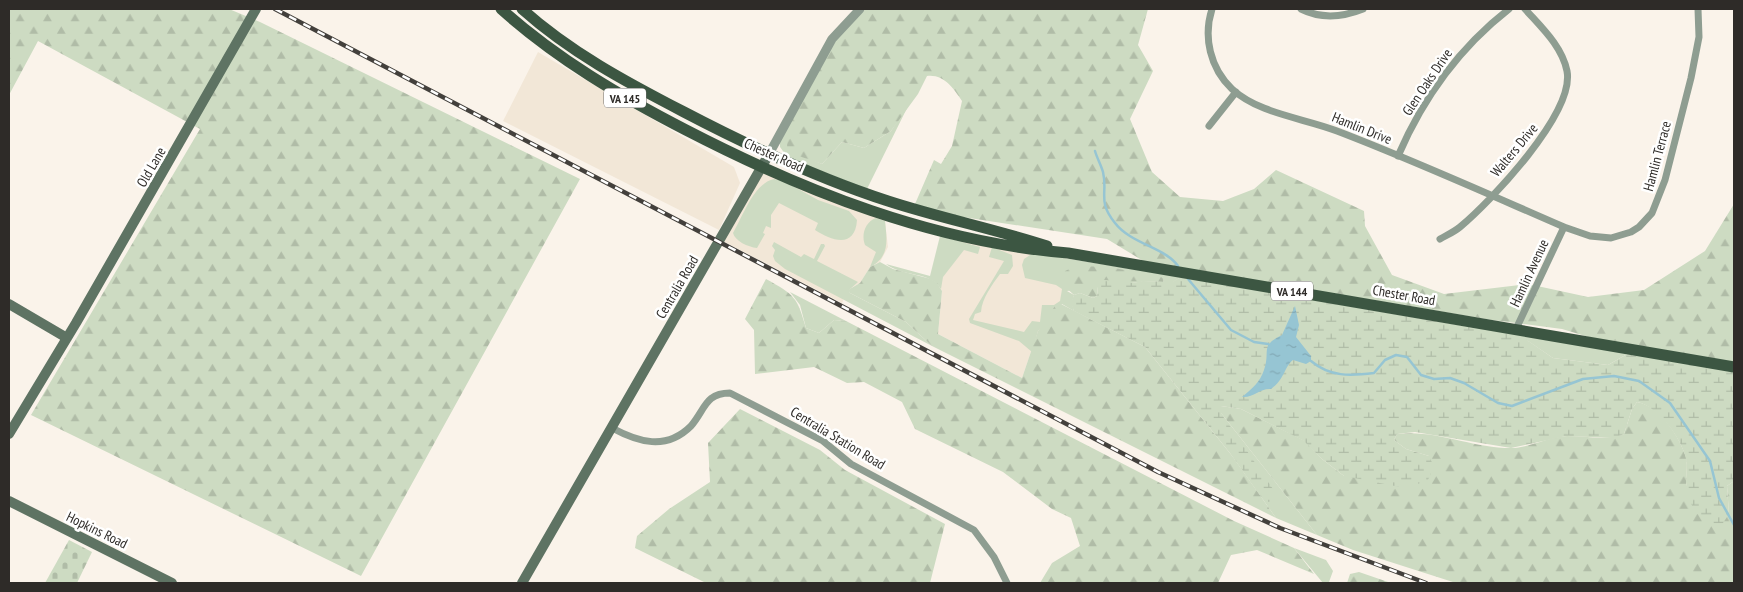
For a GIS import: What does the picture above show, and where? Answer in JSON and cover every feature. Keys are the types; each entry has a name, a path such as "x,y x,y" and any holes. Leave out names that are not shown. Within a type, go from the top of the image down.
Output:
{"main road":[{"name":"Old Lane","path":"67,338 256,9"},
{"name":"Chester Road","path":"501,9 548,49 616,93 762,167 847,202 937,231 1002,246 1068,253 1734,366"},
{"name":"Chester Road","path":"522,9 574,49 614,75 769,154 844,186 886,200 1068,253"},
{"name":"Centralia Road","path":"522,583 769,154"},
{"path":"9,304 67,338 9,434"},
{"name":"Hopkins Road","path":"9,501 172,583"}],"street":[{"name":"Centralia Road","path":"769,154 832,39 860,9"},
{"name":"Hamlin Drive","path":"1212,9 1208,26 1209,48 1218,70 1236,92 1268,108 1338,131 1564,227"},
{"path":"1301,9 1326,16 1347,14 1363,9"},
{"name":"Glen Oaks Drive","path":"1398,156 1411,129 1443,76 1469,44 1509,9"},
{"name":"Walters Drive","path":"1440,239 1459,228 1491,196 1546,134 1566,94 1567,72 1561,54 1525,9"},
{"name":"Hamlin Terrace","path":"1564,227 1590,236 1611,238 1631,232 1639,227 1652,213 1664,180 1691,78 1699,37 1698,9"},
{"path":"1209,126 1236,92"},
{"name":"Hamlin Avenue","path":"1516,329 1564,227"},
{"name":"Centralia Station Road","path":"612,428 634,440 653,443 673,438 690,427 708,401 719,393 730,393 823,441 851,464 974,530 994,557 1007,583"}],"shaded area":[{"path":"538,52 734,167 740,183 719,230 503,121"},
{"path":"763,167 888,216 885,222 888,247 880,262 870,267 860,283 848,290 842,303 721,240"},
{"path":"957,236 1067,254 1060,305 1038,331 1022,378 938,334 942,291 937,283"}],"green space":[{"path":"9,9 229,9 260,22 580,179 361,576 31,415 200,129 38,41 9,95"},
{"path":"866,9 1148,9 1138,45 1153,71 1130,119 1152,172 1180,197 1223,201 1254,189 1276,170 1364,211 1365,226 1392,275 1444,294 1528,284 1588,297 1644,290 1705,251 1734,204 1734,362 1592,338 1562,329 1492,320 1145,262 1107,239 950,215 915,204 934,160 941,164 952,146 962,101 952,87 939,77 927,76 918,94 891,131 864,148 842,142 822,164 796,155 787,149 788,124 834,42 852,20"},
{"path":"910,102 867,189 788,158 780,147 780,140 788,124 788,149 822,164 842,142 864,148 891,131"},
{"path":"774,179 784,181 818,200 849,211 857,220 852,235 842,240 828,237 815,230 818,223 779,203 771,215 771,228 766,226 763,233 765,234 757,248 739,241 733,233 750,201 761,187"},
{"path":"876,218 885,221 886,247 881,258 870,267 876,252 865,245 864,233 869,222"},
{"path":"940,236 980,247 978,254 964,250 943,277 941,289 930,279 900,271 886,264 930,276"},
{"path":"774,242 801,257 804,254 814,259 821,244 824,244 825,246 817,261 858,282 849,290 850,293 906,322 932,346 785,269 775,261 773,256 775,250 772,246"},
{"path":"992,247 1012,255 1013,266 1008,274 1000,274 985,297 981,312 975,314 973,320 1024,332 1032,321 1040,322 1042,305 1054,305 1060,301 1062,289 1056,285 1025,278 1022,265 1024,259 1033,253 1181,277 1173,282 1163,282 1164,279 1067,291 1074,295 1072,303 1074,311 1062,304 1038,331 1032,352 1019,341 970,323 969,319 1004,261 989,257"},
{"path":"880,262 893,269 931,279 937,283 942,291 938,334 1022,378 1038,331 1055,306 1061,304 1145,347 1233,457 1276,518 932,346 906,322 850,293 848,290 860,283 870,267"},
{"path":"1076,266 1109,267 1164,279 1163,282 1102,280 1098,286 1097,296 1093,298 1080,293 1074,295 1063,285 1065,271"},
{"path":"1181,277 1521,336 1553,358 1608,365 1629,353 1734,370 1734,481 1727,486 1729,514 1721,526 1706,521 1696,512 1687,490 1687,462 1680,442 1661,417 1645,405 1637,402 1632,409 1624,434 1614,438 1566,436 1511,448 1415,432 1397,434 1394,440 1406,449 1429,456 1434,467 1427,482 1400,487 1344,476 1322,459 1304,441 1241,409 1221,406 1221,413 1275,492 1274,499 1269,502 1262,498 1233,457 1145,347 1074,311 1071,303 1074,295 1080,293 1093,298 1097,296 1098,286 1102,280 1132,283 1143,281 1172,282"},
{"path":"766,279 794,298 806,328 819,333 834,320 846,321 1234,521 1294,548 1314,574 1257,550 1231,555 1218,583 1040,583 1052,563 1080,546 1071,518 1052,509 1003,472 915,429 902,402 864,382 847,383 814,367 755,374 754,330 745,319"},
{"path":"790,292 846,321 834,320 819,333 806,328 800,305"},
{"path":"1456,324 1629,353 1608,365 1553,358 1528,341"},
{"path":"1189,386 1221,406 1221,413 1317,535 1276,518 1233,457"},
{"path":"1637,402 1653,409 1661,416 1679,440 1687,460 1686,485 1729,514 1727,486 1734,481 1734,583 1456,583 1353,550 1317,535 1221,413 1221,406 1241,409 1305,441 1322,459 1344,476 1429,456 1406,449 1394,440 1397,434 1425,434 1482,445 1511,448 1567,436 1603,438 1617,436 1624,434 1632,409"},
{"path":"740,409 820,450 845,470 945,524 930,583 706,583 635,548 637,536 669,509 710,482 708,443"},
{"path":"69,540 92,552 77,583 45,583"},
{"path":"1294,548 1326,560 1333,571 1329,582 1331,583 1323,583"},
{"path":"1359,572 1391,583 1347,583 1350,574"}],"water":[{"path":"1295,306 1299,325 1296,337 1311,356 1311,361 1306,364 1293,360 1276,385 1271,389 1242,397 1258,382 1266,363 1268,346 1270,342 1282,335"}],"waterway":[{"path":"1095,151 1103,172 1106,209 1115,223 1130,236 1165,255 1178,266"},
{"path":"1188,279 1231,330 1254,342 1268,344"},
{"path":"1311,361 1333,373 1357,375 1374,373 1385,360 1396,355 1407,357 1421,375 1434,379 1450,378 1464,383 1498,403 1512,406 1583,379 1614,376 1639,381 1670,403 1710,461 1719,498 1734,525"}],"railway":[{"path":"275,9 1158,472 1280,528 1426,583"}]}
